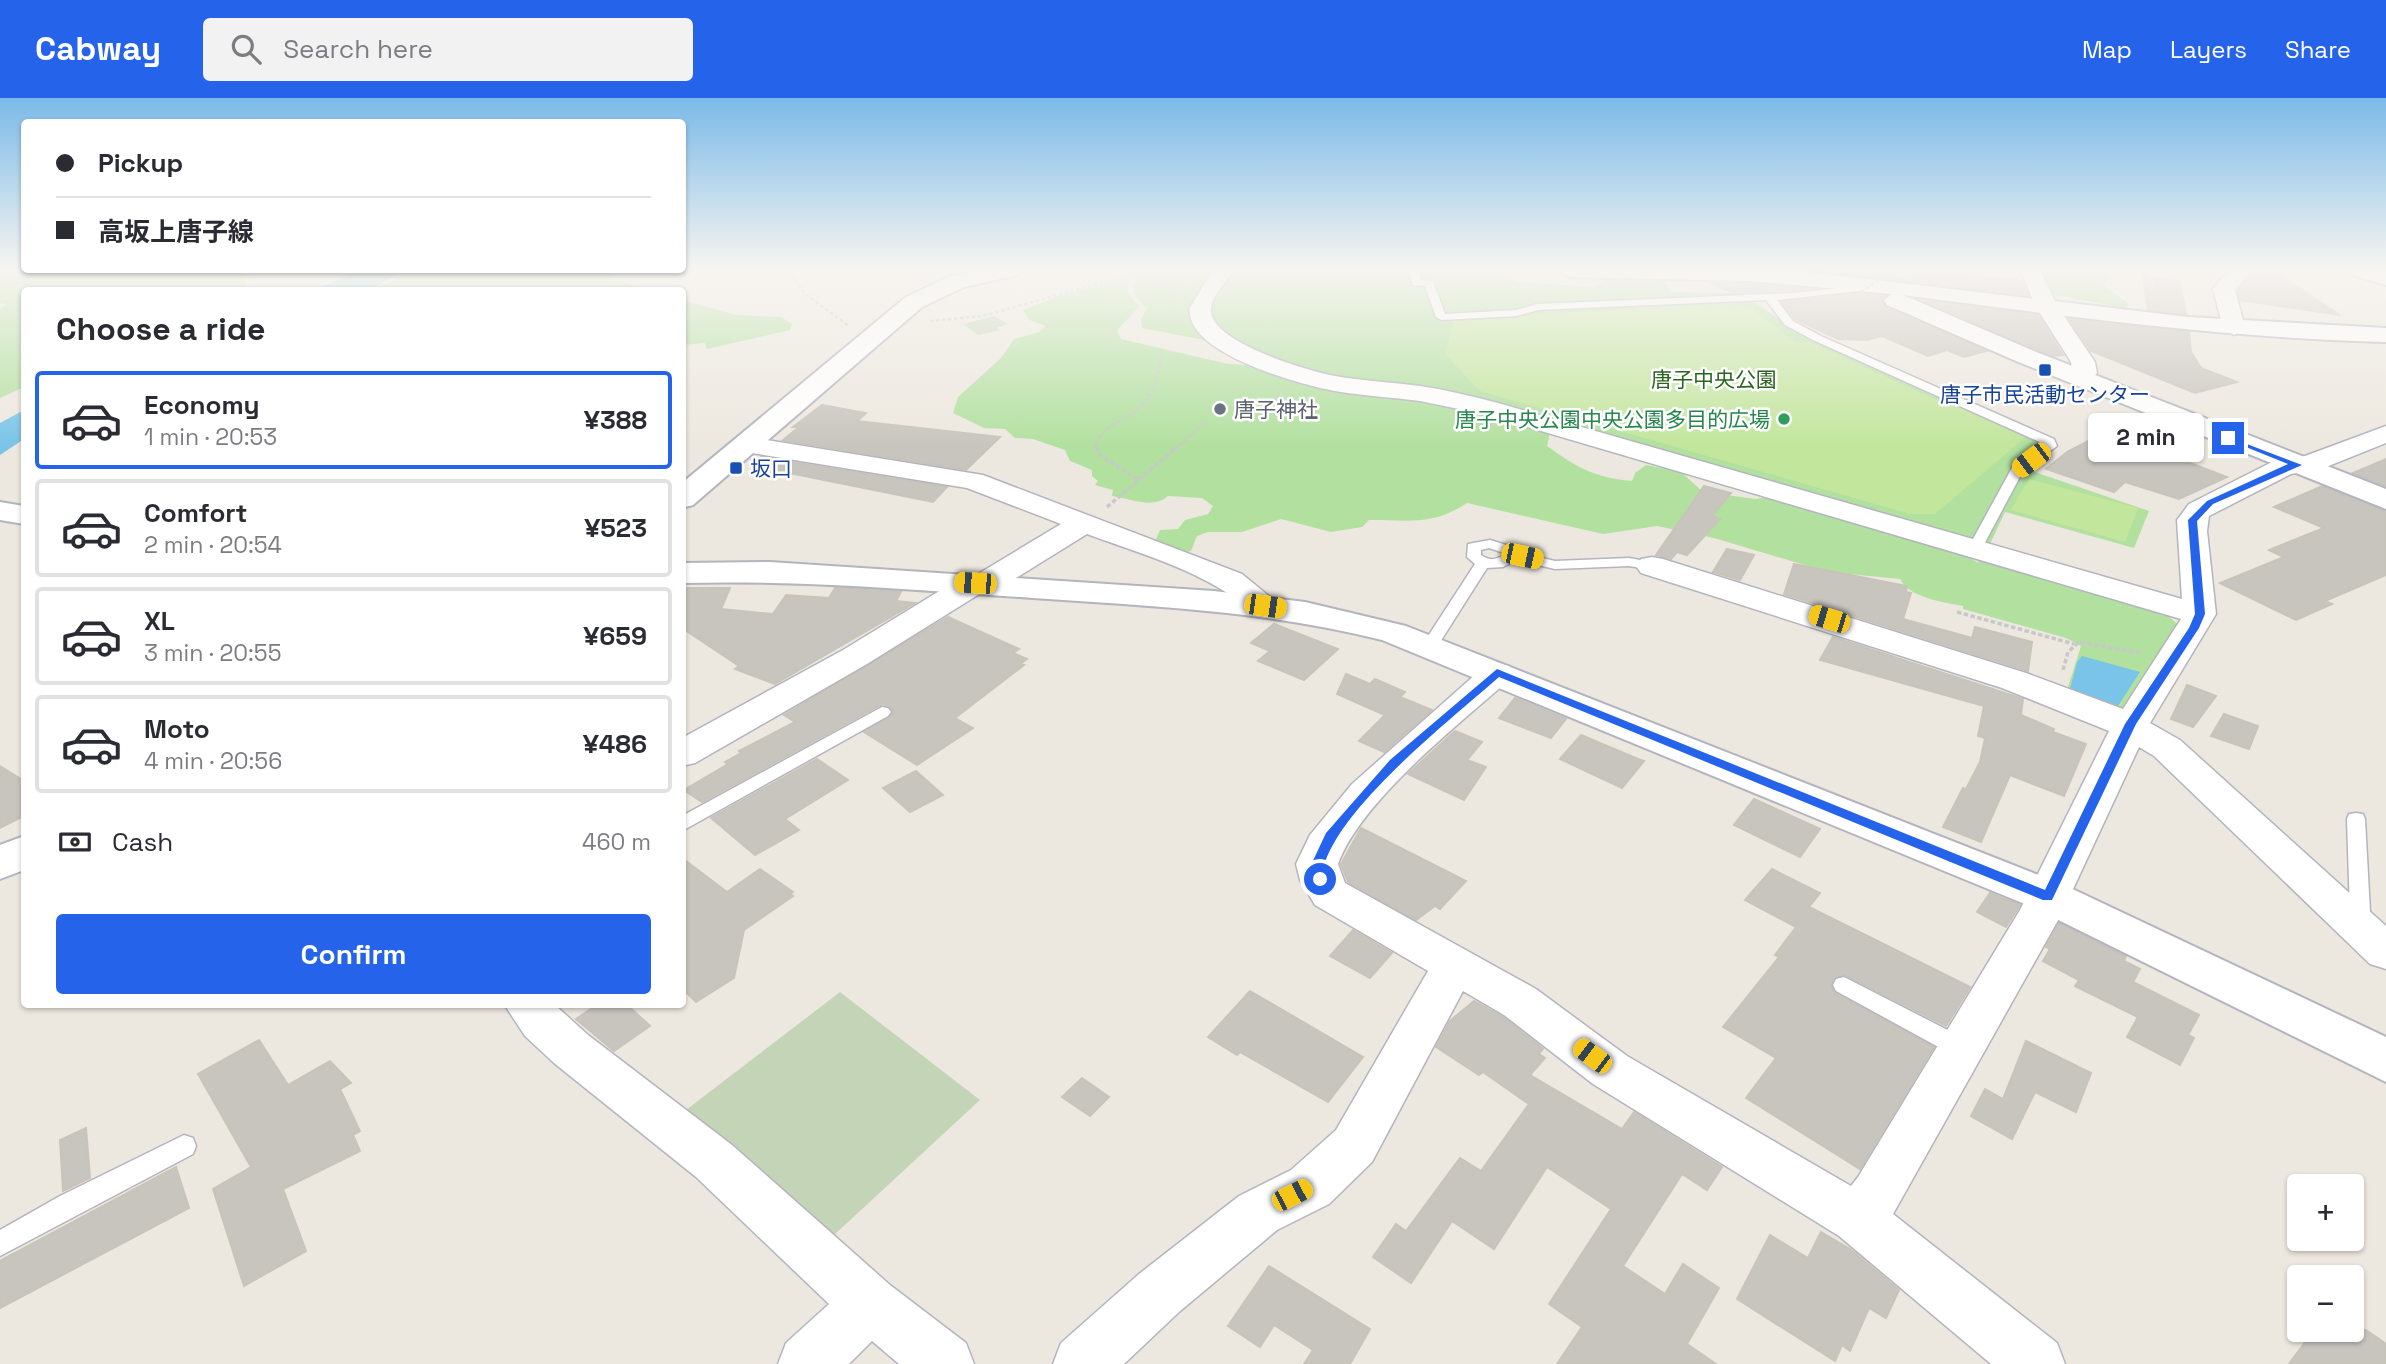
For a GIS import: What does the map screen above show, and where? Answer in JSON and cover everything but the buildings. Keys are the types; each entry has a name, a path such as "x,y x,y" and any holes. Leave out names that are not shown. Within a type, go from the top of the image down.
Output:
{"street":[{"path":"686,496 880,329"},
{"path":"1210,329 1227,344 1307,377 1489,408 2200,614"},
{"path":"1965,329 2079,378 2386,499"},
{"path":"2061,329 2083,362 2085,373 2079,378"},
{"path":"2257,329 2386,335"},
{"path":"1858,1219 1877,1194 2048,896 2131,724 2194,628 2200,614 2192,520 2199,510 2284,467 2311,463 2386,434"},
{"path":"748,445 973,481 1231,581 1265,606"},
{"path":"686,752 1086,523"},
{"path":"1652,566 1829,619 2131,724 2167,748 2378,944"},
{"path":"686,573 783,572 979,584 1265,606 1351,621 1497,673 2048,896 2248,991 2386,1061"},
{"path":"1497,673 1394,763 1331,836 1317,865 1320,879 1330,894 1456,963 1520,1002 1610,1070 1858,1219 2036,1364"},
{"path":"0,864 21,853"},
{"path":"1082,1364 1159,1293 1258,1213 1310,1187 1354,1146 1456,963"},
{"path":"530,1008 542,1023 571,1049 714,1161 870,1304 945,1364"},
{"path":"807,1364 870,1304"}],"lane":[{"path":"1800,329 2049,442 2051,446 2046,452 2018,469 1974,550"},
{"path":"1429,647 1483,563 1474,557 1473,547 1490,544 1504,546 1511,551 1511,555 1568,566 1629,562 1652,566"},
{"path":"686,823 883,712"},
{"path":"2356,819 2360,912 2378,944"},
{"path":"1844,985 1961,1048"},
{"path":"0,1244 68,1204 184,1146"}],"path":[{"path":"868,329 875,333 900,329"},
{"path":"1138,480 1100,455 1095,446 1102,433 1146,401 1159,372 1162,353"},
{"path":"1247,418 1307,377"},
{"path":"1086,523 1207,421"},
{"path":"1957,612 2074,644 2098,643 2150,656"},
{"path":"2056,696 2067,652 2074,644"}],"green space":[{"path":"0,329 21,329 21,388 0,398"},
{"path":"686,329 790,329 707,349 705,343 686,345"},
{"path":"970,329 1000,330 978,335"},
{"path":"1042,329 1118,329 1121,339 1228,364 1263,366 1431,397 1550,432 1547,446 1577,466 1596,474 1632,481 1635,473 1646,465 1681,472 1703,492 1756,499 1772,496 1951,546 1978,563 1981,556 2162,610 2177,624 2120,712 2066,693 2081,646 2066,638 1919,595 1900,579 1828,572 1714,538 1657,526 1603,534 1467,503 1431,518 1408,521 1369,520 1362,527 1331,532 1281,519 1242,532 1208,532 1197,536 1191,551 1171,550 1156,539 1160,530 1178,529 1185,520 1208,514 1213,506 1202,498 1168,496 1148,503 1112,496 1113,490 1095,485 1098,481 1092,476 1092,470 1070,461 1065,450 1033,439 1015,438 1005,429 984,428 953,413 958,397 1001,358 1014,339"},
{"path":"1148,329 1204,329 1206,336 1204,340"},
{"name":"唐子中央公園中央公園多目的広場","path":"1219,329 1795,329 2043,442 2044,450 2017,466 2149,511 2134,548 2005,512 1989,546 1568,425 1339,381 1248,350"},
{"name":"唐子中央公園中央公園多目的広場","path":"1452,329 1778,329 1796,343 1810,342 1950,406 1959,403 2028,435 1935,514 1910,514 1480,391 1446,355"},
{"path":"2029,479 2138,508 2125,542 2011,510"},
{"path":"840,992 980,1100 834,1235 686,1110"}],"water":[{"path":"21,412 21,441 0,455 0,423"},
{"path":"2082,656 2140,672 2118,706 2070,689 2077,662"}],"place":[{"name":"唐子市民活動センター","path":"2045,370"},
{"name":"唐子神社","path":"1220,409"},
{"name":"唐子中央公園中央公園多目的広場","path":"1784,419"},
{"name":"坂口","path":"736,468"}],"route":[{"path":"1320,879 1317,865 1321,850 1331,836 1394,763 1497,673 2048,896 2131,724 2194,628 2200,614 2192,520 2199,510 2210,502 2284,467 2298,465 2228,438"}],"park label":[{"name":"唐子中央公園","path":"1714,379"}]}
